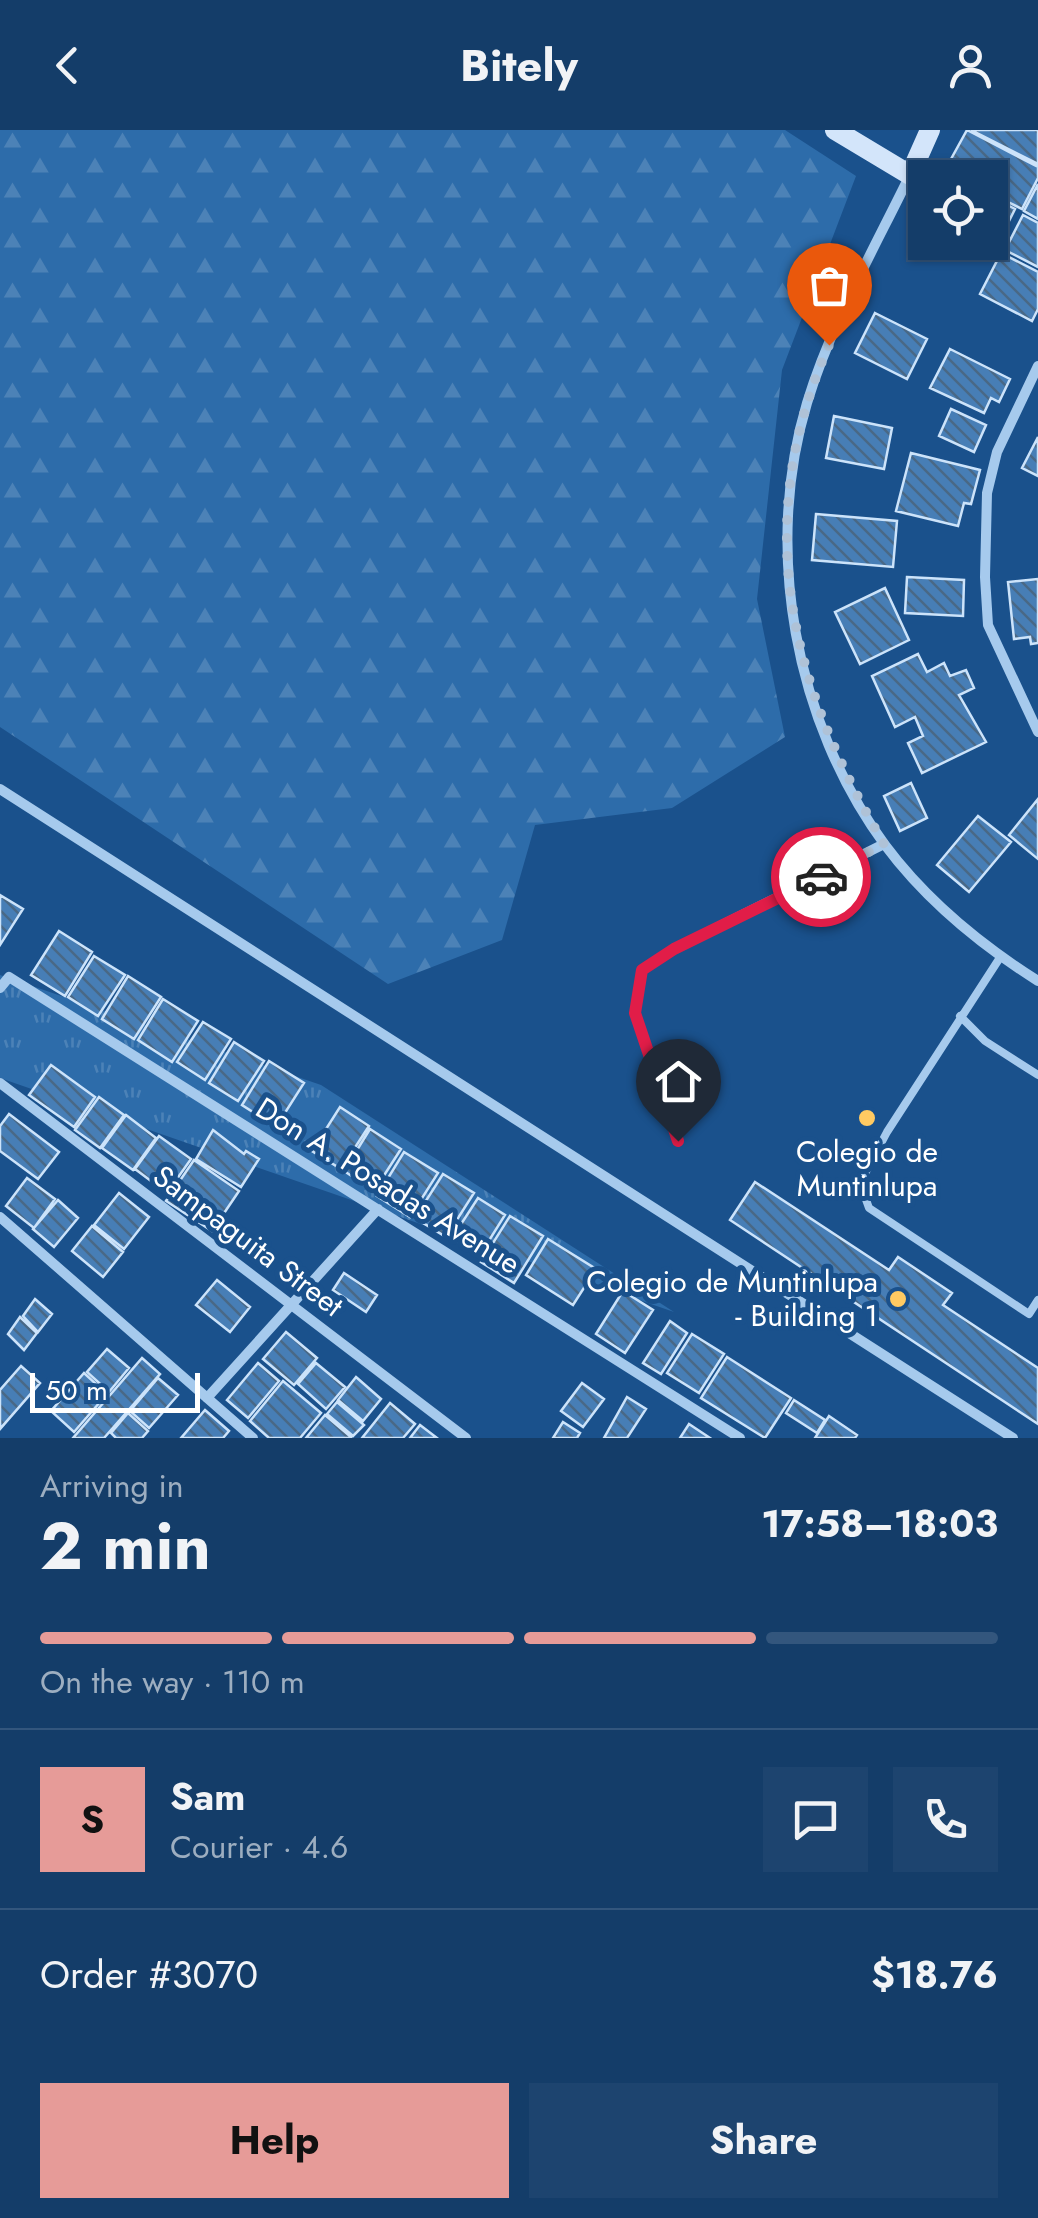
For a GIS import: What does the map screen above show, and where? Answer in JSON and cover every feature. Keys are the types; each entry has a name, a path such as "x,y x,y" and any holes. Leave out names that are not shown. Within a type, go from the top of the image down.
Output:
{"street":[{"path":"835,130 908,166"},
{"path":"860,130 908,165"},
{"path":"917,160 930,130"},
{"path":"908,179 840,321 806,408 787,550 800,660 848,782 884,844 926,894 1038,981"},
{"path":"1038,366 994,466 987,493 985,576 988,625 1034,716 1038,732"},
{"path":"0,789 1013,1438"},
{"path":"678,1141 635,1013 642,970 674,949 884,844"},
{"name":"Don A. Posadas Avenue","path":"0,988 9,977 740,1438"},
{"name":"Sampaguita Street","path":"0,1083 466,1438"},
{"path":"208,1398 378,1209"},
{"path":"0,1217 254,1438"}],"lane":[{"path":"1001,956 960,1016 860,1183 869,1208 1029,1314 1038,1300"},
{"path":"960,1016 985,1041 1038,1074"}],"green space":[{"path":"0,130 785,130 856,176 782,370 757,599 785,737 672,808 535,825 502,940 388,984 0,727"},
{"path":"0,975 321,1085 674,1312 0,1078"}],"building":[{"path":"967,130 1038,167 1038,178 1022,209 1008,202 1008,160 950,160"},
{"path":"971,130 1038,130 1038,164"},
{"path":"1038,184 1038,219 1024,211"},
{"path":"1023,215 1038,223 1038,267 1008,252"},
{"path":"1008,257 1038,272 1038,309 1032,321 980,294 997,260 1008,260"},
{"path":"875,313 927,339 907,379 855,353"},
{"path":"950,349 1010,379 999,402 991,398 984,413 930,388"},
{"path":"951,409 986,425 974,452 939,436"},
{"path":"834,416 892,428 884,469 826,458"},
{"path":"1038,437 1038,476 1022,468"},
{"path":"911,453 980,470 971,504 964,503 958,526 896,511"},
{"path":"816,514 897,521 893,567 812,560"},
{"path":"907,577 964,580 963,616 905,613"},
{"path":"1038,579 1038,643 1031,644 1030,637 1014,639 1008,582"},
{"path":"885,588 909,640 860,664 835,612"},
{"path":"918,654 927,672 944,663 950,676 966,670 974,688 959,695 986,742 922,773 908,743 923,736 915,717 895,727 872,676"},
{"path":"911,783 927,818 900,831 884,796"},
{"path":"1038,799 1038,859 1009,835"},
{"path":"978,816 1011,842 969,892 937,865"},
{"path":"0,895 23,909 0,945"},
{"path":"59,931 92,952 65,996 31,975"},
{"path":"94,956 125,975 98,1016 68,997"},
{"path":"128,976 161,997 134,1039 102,1019"},
{"path":"163,999 198,1021 172,1062 138,1040"},
{"path":"203,1022 231,1039 205,1080 177,1062"},
{"path":"234,1042 264,1061 238,1101 209,1083"},
{"path":"269,1061 304,1083 276,1127 242,1105"},
{"path":"51,1065 95,1097 74,1127 29,1095"},
{"path":"99,1097 124,1115 100,1148 75,1130"},
{"path":"340,1107 369,1126 341,1169 312,1151"},
{"path":"9,1114 59,1152 38,1179 0,1151 0,1126"},
{"path":"126,1115 156,1138 133,1170 102,1148"},
{"path":"370,1129 401,1149 374,1191 344,1171"},
{"path":"213,1130 244,1154 246,1151 259,1159 241,1187 196,1159"},
{"path":"159,1136 191,1159 167,1193 135,1169"},
{"path":"404,1152 438,1173 410,1217 377,1196"},
{"path":"194,1160 239,1191 212,1231 166,1201"},
{"path":"443,1174 474,1193 446,1237 415,1218"},
{"path":"27,1178 55,1199 34,1228 6,1206"},
{"name":"Colegio de Muntinlupa - Building 1","path":"755,1182 889,1270 898,1257 952,1293 943,1305 1038,1368 1038,1424 730,1220"},
{"path":"119,1193 149,1217 124,1249 94,1225"},
{"path":"478,1198 505,1215 480,1255 452,1238"},
{"path":"58,1200 78,1218 54,1247 33,1229"},
{"path":"510,1216 543,1236 514,1283 481,1262"},
{"path":"92,1226 123,1252 103,1277 72,1251"},
{"path":"548,1239 596,1269 573,1305 526,1275"},
{"path":"344,1273 377,1295 366,1312 333,1290"},
{"path":"217,1280 250,1307 230,1332 196,1305"},
{"path":"623,1291 653,1310 625,1353 596,1334"},
{"path":"35,1299 52,1314 38,1332 23,1316"},
{"path":"20,1317 37,1333 24,1350 8,1334"},
{"path":"670,1321 687,1333 661,1374 643,1363"},
{"path":"286,1332 317,1358 294,1385 263,1359"},
{"path":"692,1334 724,1354 699,1393 667,1373"},
{"path":"107,1349 129,1368 109,1392 87,1372"},
{"path":"727,1357 791,1398 765,1438 701,1398"},
{"path":"142,1358 160,1374 104,1438 73,1438"},
{"path":"258,1363 279,1381 248,1418 227,1400"},
{"path":"316,1363 345,1387 326,1409 298,1384"},
{"path":"21,1366 40,1383 0,1429 0,1390"},
{"path":"84,1373 107,1394 74,1432 51,1411"},
{"path":"356,1377 381,1399 363,1421 338,1400"},
{"path":"158,1378 178,1395 149,1428 130,1411"},
{"path":"283,1381 321,1413 300,1438 269,1438 250,1421"},
{"path":"582,1383 604,1399 583,1427 561,1411"},
{"path":"627,1397 646,1409 627,1438 604,1438"},
{"path":"794,1400 825,1420 817,1433 786,1413"},
{"path":"337,1402 364,1425 353,1436 327,1414"},
{"path":"390,1403 415,1424 403,1438 362,1438"},
{"path":"205,1410 229,1431 223,1438 181,1438"},
{"path":"128,1413 148,1431 142,1438 116,1438 111,1433"},
{"path":"325,1415 351,1437 351,1438 306,1438"},
{"path":"829,1416 857,1435 855,1438 815,1438"},
{"path":"563,1422 580,1433 577,1438 553,1438"},
{"path":"689,1424 710,1438 680,1438"},
{"path":"420,1425 437,1438 410,1438"}],"way so far":[{"path":"821,877 884,844 848,782 821,719 800,660 792,610 787,550 794,476 806,408 829,345"}],"place":[{"name":"Colegio de Muntinlupa","path":"867,1118"},
{"name":"Colegio de Muntinlupa - Building 1","path":"898,1299"}],"route":[{"path":"678,1141 635,1013 642,970 674,949 821,877"}]}
